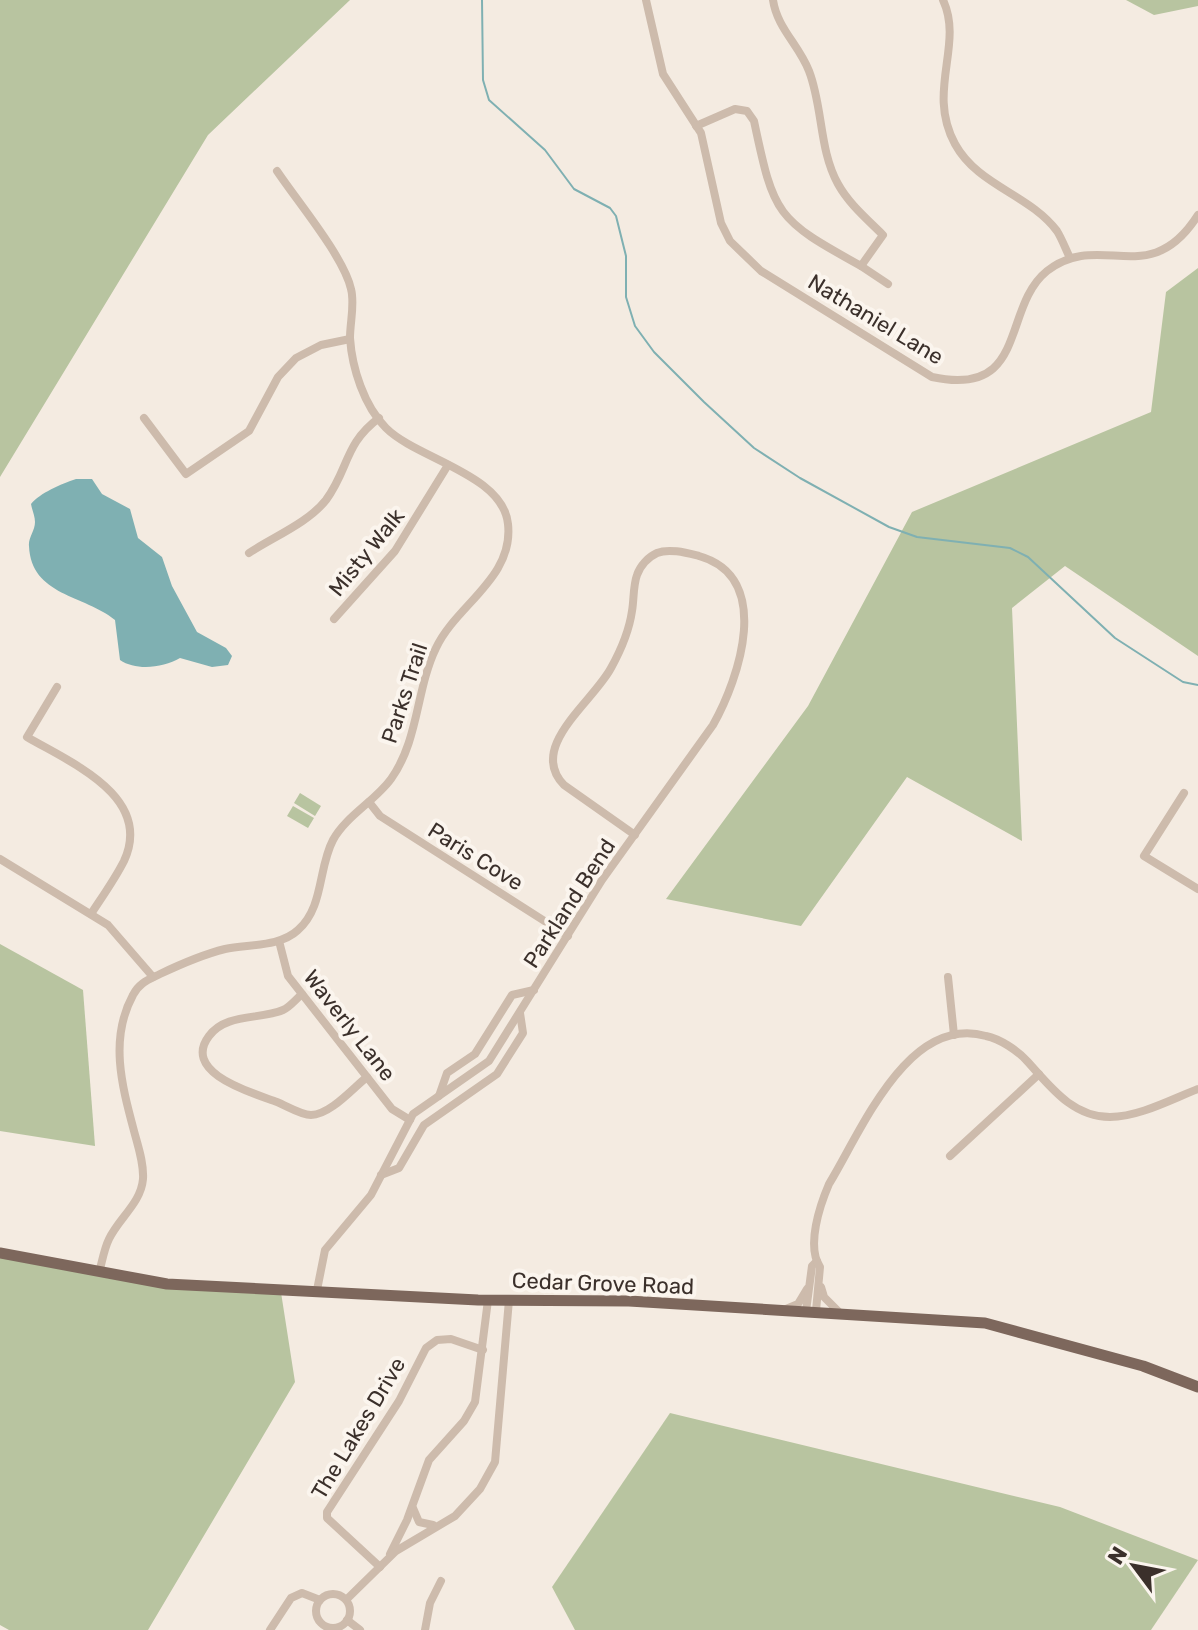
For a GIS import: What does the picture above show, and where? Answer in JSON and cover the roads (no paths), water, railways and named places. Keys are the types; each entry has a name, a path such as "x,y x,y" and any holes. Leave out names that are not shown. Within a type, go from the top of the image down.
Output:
{"main road":[{"name":"Cedar Grove Road","path":"0,1253 167,1284 488,1300 784,1309 985,1323 1128,1361 1198,1387"}],"street":[{"name":"Nathaniel Lane","path":"646,0 663,74 696,126 711,165 721,223 745,260 932,377 959,382 975,378 1003,358 1014,340 1030,290 1047,271 1070,258"},
{"path":"773,0 780,25 809,71 830,166 838,185 855,209 883,235 861,266"},
{"path":"943,0 949,43 941,98 945,122 955,145 985,179 1044,217 1058,232 1070,258 1153,256 1186,233 1198,215"},
{"path":"696,126 735,109 747,111 754,121 770,192 782,213 809,238 888,284"},
{"name":"Parks Trail","path":"99,1273 108,1241 137,1199 143,1179 141,1156 119,1077 119,1053 127,1007 134,991 153,977 193,958 279,941 295,933 306,922 335,837 391,780 405,754 428,665 439,642 496,572 507,549 509,522 496,497 475,479 409,445 379,418 356,373 350,339 352,291 344,270 277,171"},
{"path":"144,418 186,474 249,431 278,377 296,358 321,345 350,339"},
{"path":"249,553 306,517 325,500 354,440 379,418"},
{"name":"Misty Walk","path":"334,619 402,542 448,465"},
{"name":"Parkland Bend","path":"317,1290 325,1250 371,1195 410,1120 489,1061 568,936 724,706 735,680 744,627 743,596 729,575 710,559 685,553 659,552 645,561 637,575 624,641 599,689 555,742 550,756 556,778 635,835"},
{"path":"57,687 27,737 111,790 125,810 129,834 125,858 91,914"},
{"path":"1184,793 1144,856 1198,889"},
{"name":"Paris Cove","path":"369,802 380,816 568,936"},
{"path":"0,859 108,925 153,977"},
{"name":"Waverly Lane","path":"279,941 288,976 392,1109 410,1120"},
{"path":"948,977 954,1035"},
{"name":"Parkland Bend","path":"439,1097 447,1073 475,1054 512,995 534,990"},
{"path":"302,994 284,1010 223,1023 209,1036 203,1049 206,1064 217,1077 237,1087 310,1115 323,1112 367,1077"},
{"name":"Parkland Bend","path":"380,1176 399,1168 424,1125 497,1074 523,1033 520,1013"},
{"path":"784,1309 801,1300 820,1267 817,1261 821,1204 829,1184 901,1066 921,1047 942,1036 973,1032 995,1038 1024,1057 1068,1103 1088,1113 1111,1117 1198,1089"},
{"path":"950,1156 1039,1074"},
{"path":"811,1311 814,1282"},
{"path":"814,1282 839,1312"},
{"path":"383,1564 429,1460 464,1421 475,1402 488,1300"},
{"path":"347,1599 383,1564 437,1525 455,1516 480,1489 495,1462 509,1300"},
{"name":"The Lakes Drive","path":"383,1564 327,1518 327,1512 399,1401 426,1348 437,1340 451,1339 483,1350"},
{"path":"412,1503 414,1516 419,1522 437,1525"},
{"path":"425,1630 430,1603 441,1581"},
{"path":"270,1630 291,1598 302,1593 320,1600"},
{"path":"333,1594 347,1599 351,1610 347,1620 334,1628 317,1627 316,1609 320,1600 333,1594"},
{"path":"347,1620 360,1630"}],"water":[{"path":"76,479 92,479 102,494 130,509 138,538 162,557 172,586 197,632 226,648 232,656 228,665 212,667 180,658 150,667 126,663 120,660 115,620 49,585 39,575 32,563 29,546 35,522 31,504 45,493"}],"waterway":[{"path":"482,0 483,80 489,100 545,150 574,189 610,208 616,216 626,256 626,297 635,326 654,352 704,402 754,448 800,478 889,527 917,537 1010,548 1028,557 1115,638 1183,682 1198,685"}]}
